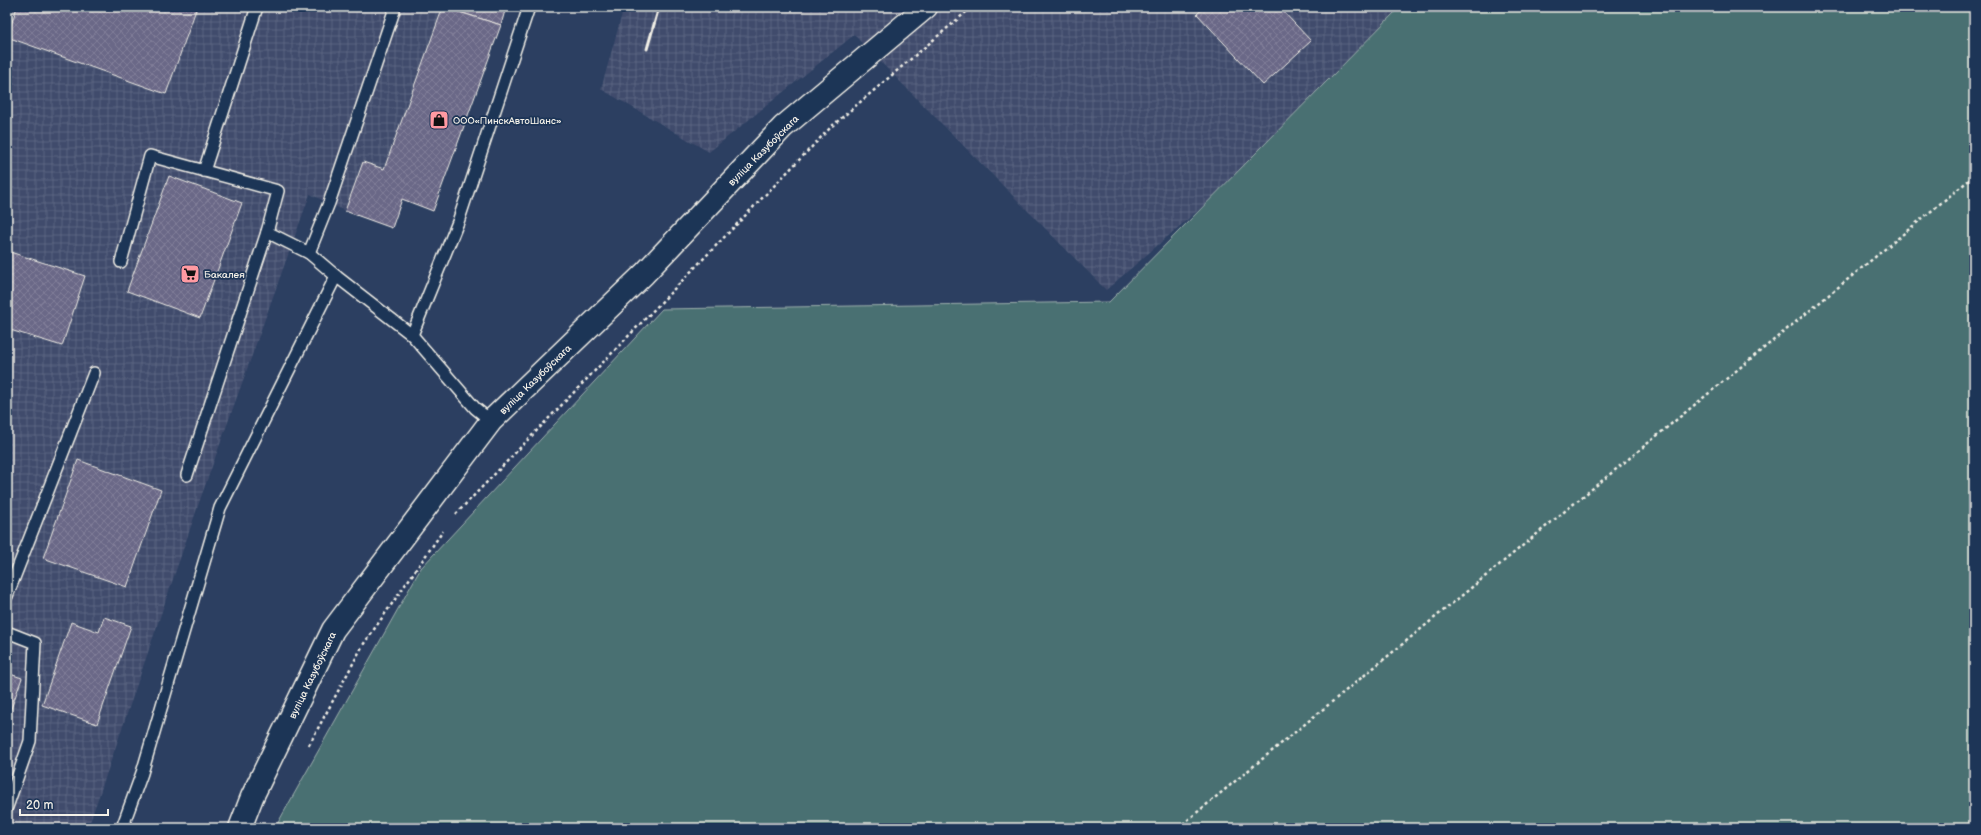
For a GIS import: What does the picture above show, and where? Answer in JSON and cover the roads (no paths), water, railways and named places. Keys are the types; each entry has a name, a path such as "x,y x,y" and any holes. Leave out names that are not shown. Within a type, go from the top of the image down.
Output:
{"street":[{"name":"вуліца Казубоўскага","path":"240,828 252,797 333,630 491,421 644,274 783,127 926,7"}],"lane":[{"path":"204,171 257,7"},
{"path":"412,334 458,222 529,7"},
{"path":"310,253 329,203 394,11"},
{"path":"121,262 150,156 278,191 267,232 187,475"},
{"path":"267,232 310,253 336,276 412,334 475,408 491,421"},
{"path":"122,828 142,773 220,508 336,276"},
{"path":"7,596 94,373"},
{"path":"7,632 35,643 30,741 7,807"}],"railway":[{"path":"647,49 659,7"}],"place":[{"name":"ООО«ПинскАвтоШанс»","path":"439,120"},
{"name":"Бакалея","path":"190,274"}]}
